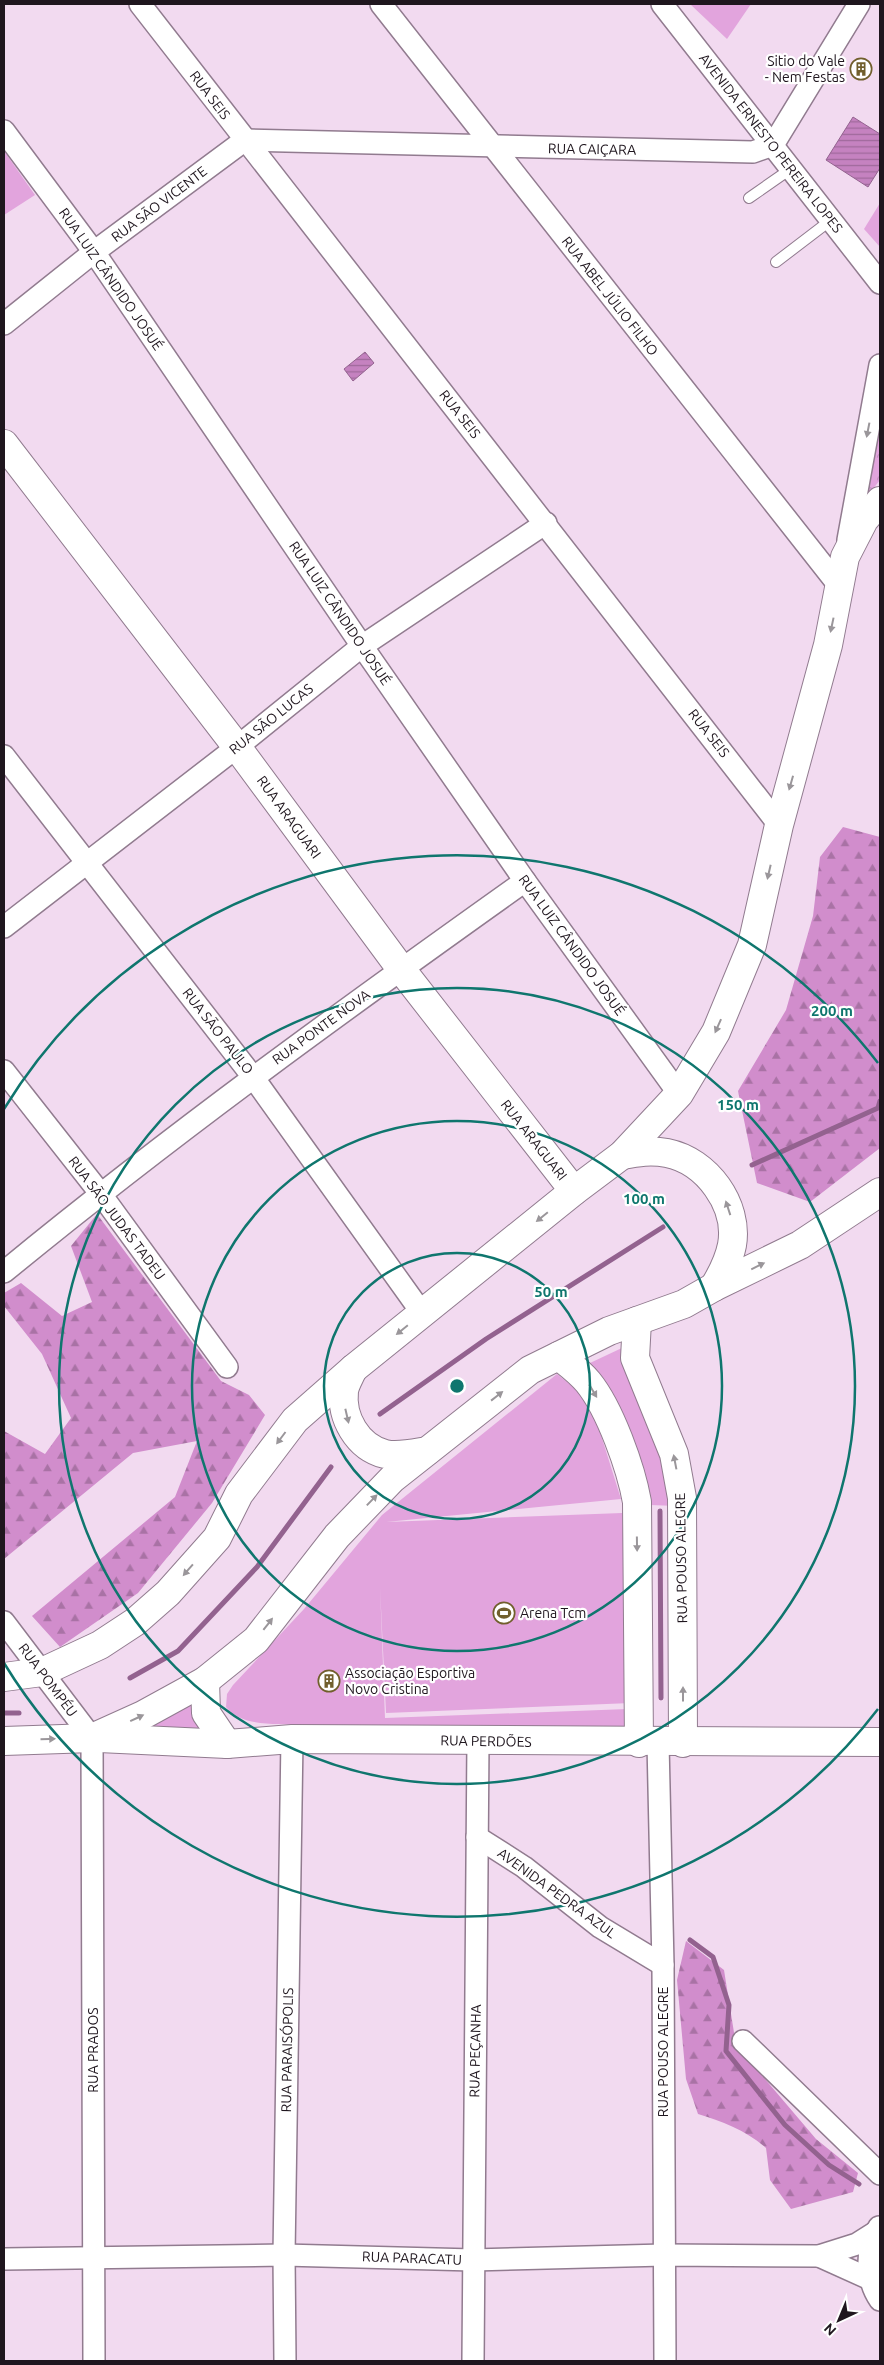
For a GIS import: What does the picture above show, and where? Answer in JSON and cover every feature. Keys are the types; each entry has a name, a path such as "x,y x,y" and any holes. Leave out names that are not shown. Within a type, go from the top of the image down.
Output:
{"main road":[{"name":"RUA ARAGUARI","path":"4,444 237,746 401,969 574,1191"},
{"path":"4,1677 42,1672 100,1645 135,1622 168,1593 217,1538 239,1494 295,1420 353,1369 422,1313 574,1191 622,1155 679,1094 716,1032 752,946 779,825 824,662 845,557 864,520 880,501"},
{"path":"622,1155 645,1150 669,1153 692,1162 710,1177 724,1197 732,1220 732,1244 726,1267 714,1287"},
{"path":"92,1738 143,1715 205,1681 256,1640 337,1536 392,1479 530,1370 609,1331 684,1304 714,1287 800,1245 880,1192"},
{"name":"RUA POUSO ALEGRE","path":"636,1321 634,1358 674,1454 682,1498 660,1743"},
{"name":"RUA POUSO ALEGRE","path":"560,1356 588,1382 606,1412 633,1480 637,1502 660,1743"},
{"path":"353,1369 344,1391 345,1413 350,1428 366,1443 385,1454 428,1451"},
{"path":"205,1681 206,1713 226,1744"},
{"name":"RUA PERDÕES","path":"4,1741 92,1738 226,1744 292,1739 660,1743 880,1742"}],"street":[{"name":"RUA SEIS","path":"140,4 244,140 546,523 779,825"},
{"name":"RUA ABEL JÚLIO FILHO","path":"380,4 840,587"},
{"name":"AVENIDA ERNESTO PEREIRA LOPES","path":"662,4 880,283"},
{"path":"773,145 860,4"},
{"name":"RUA LUIZ CÂNDIDO JOSUÉ","path":"4,130 94,252 362,646 526,881 679,1094"},
{"name":"RUA CAIÇARA","path":"244,140 753,152 773,145"},
{"name":"RUA SÃO VICENTE","path":"4,324 94,252 244,140"},
{"path":"845,557 880,365"},
{"name":"RUA SÃO LUCAS","path":"4,927 362,646 546,523"},
{"name":"RUA SÃO PAULO","path":"4,756 254,1077 422,1313"},
{"name":"RUA PONTE NOVA","path":"4,1272 100,1193 254,1077 401,969 526,881"},
{"name":"RUA SÃO JUDAS TADEU","path":"4,1071 100,1193 227,1367"},
{"name":"RUA POMPÉU","path":"4,1622 92,1738"},
{"name":"RUA PRADOS","path":"92,1738 94,2361"},
{"name":"RUA PARAISÓPOLIS","path":"285,2361 284,2255 292,1739"},
{"name":"RUA PEÇANHA","path":"473,2361 478,1741"},
{"name":"RUA POUSO ALEGRE","path":"660,1743 665,2361"},
{"name":"AVENIDA PEDRA AZUL","path":"477,1837 524,1867 600,1927 662,1965"},
{"path":"743,2041 880,2174"},
{"path":"878,2228 869,2255 870,2279 880,2300"},
{"name":"RUA PARACATU","path":"4,2259 284,2255 473,2260 664,2255 819,2256 857,2244 878,2228"},
{"name":"RUA PARACATU","path":"819,2256 870,2279"}],"lane":[{"path":"749,198 792,168"},
{"path":"776,262 831,220"}],"green space":[{"path":"690,4 751,4 727,39"},
{"path":"4,151 35,195 4,215"},
{"path":"880,203 880,247 864,229"},
{"path":"880,406 880,480 861,504"},
{"path":"843,827 880,837 880,1148 810,1202 757,1183 738,1091 786,1010 813,916 820,857"},
{"path":"97,1214 221,1381 249,1395 265,1415 212,1503 138,1593 60,1647 32,1616 175,1497 197,1441 133,1453 4,1559 4,1431 45,1454 71,1418 42,1354 4,1306 4,1293 21,1283 62,1316 92,1302 71,1246"},
{"path":"624,1347 667,1460 677,1506 650,1505 628,1430 620,1410 601,1376 590,1363"},
{"path":"557,1374 590,1400 621,1499 386,1522 622,1513 631,1703 386,1713 380,1587 385,1718 628,1709 629,1731 272,1724 251,1721 233,1714 226,1707 227,1694 233,1685 304,1609 382,1515"},
{"path":"196,1698 203,1730 121,1732"},
{"path":"686,1941 724,1970 736,2045 816,2139 858,2173 853,2192 791,2209 770,2180 766,2148 751,2136 734,2127 698,2114 686,2079 677,1980"}],"shaded area":[{"path":"853,117 880,134 880,168 868,187 826,160"},
{"path":"365,352 374,363 353,381 344,369"}],"waterway":[{"path":"752,1165 878,1108 880,1101"},
{"path":"380,1414 486,1339 663,1227"},
{"path":"130,1678 178,1651 257,1567 331,1467"},
{"path":"660,1511 661,1698"},
{"path":"4,1713 19,1713"},
{"path":"690,1940 713,1957 729,2005 726,2051 785,2125 829,2165 859,2184"}],"place":[{"name":"Sitio do Vale - Nem Festas","path":"861,69"},
{"name":"Arena Tcm","path":"504,1613"},
{"name":"Associação Esportiva Novo Cristina","path":"329,1681"}]}
